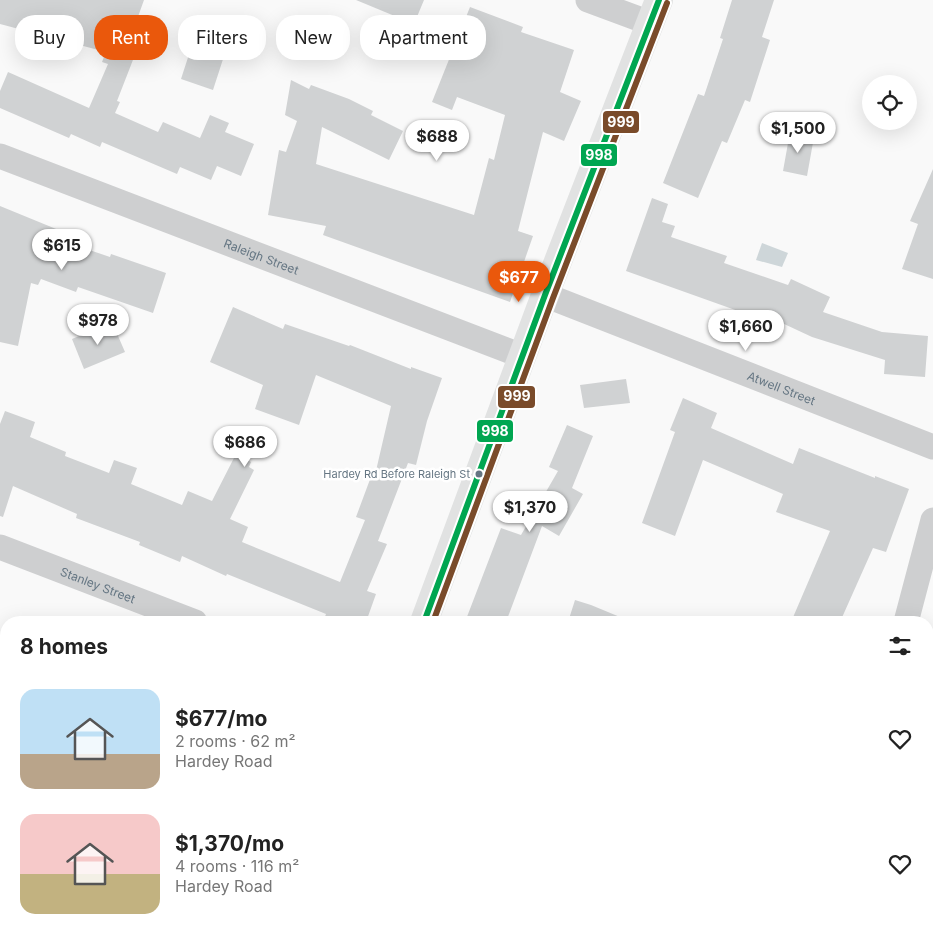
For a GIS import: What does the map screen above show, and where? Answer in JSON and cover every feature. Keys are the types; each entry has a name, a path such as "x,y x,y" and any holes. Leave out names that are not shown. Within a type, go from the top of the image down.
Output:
{"main road":[{"path":"426,616 545,295 655,12"}],"street":[{"path":"588,0 655,12"},
{"name":"Raleigh Street","path":"0,156 522,356"},
{"name":"Atwell Street","path":"545,295 933,446"},
{"path":"908,616 933,520"},
{"name":"Stanley Street","path":"0,546 180,616"}],"shaded area":[{"path":"762,243 788,253 782,267 756,260"}],"building":[{"path":"0,0 144,0 139,15 94,15 94,49 84,46 84,15 15,15 15,28 0,24"},
{"path":"356,0 424,0 418,15 392,15"},
{"path":"732,0 774,0 762,37 770,40 750,102 745,100 727,143 722,141 698,198 663,183 698,94 704,96 723,39 720,38"},
{"path":"470,7 523,27 521,32 574,50 560,92 581,101 564,141 543,132 518,231 533,236 510,302 323,235 326,226 268,215 279,150 286,152 297,121 285,115 291,80 309,89 311,85 349,99 373,111 371,115 403,131 389,160 322,127 316,164 474,215 489,158 494,160 505,115 457,97 452,110 432,102 449,60 486,60 486,15 467,15"},
{"path":"103,60 133,60 117,101 120,102 115,113 158,132 163,122 200,138 210,115 229,123 225,132 254,144 241,176 217,166 211,180 180,167 177,174 102,142 100,147 71,134 69,138 0,108 0,91 8,72 89,108 108,64 102,62"},
{"path":"187,60 223,60 213,90 181,79"},
{"path":"790,132 814,137 807,176 783,171"},
{"path":"933,169 933,279 902,269 918,224 910,221"},
{"path":"652,198 668,204 662,222 675,226 671,237 727,256 724,263 788,285 791,279 830,297 823,312 882,332 928,336 925,377 884,374 885,360 812,337 767,316 766,321 626,271"},
{"path":"0,206 61,231 57,239 110,257 111,254 166,273 153,313 78,287 76,292 41,279 38,285 31,283 18,346 0,342"},
{"path":"233,307 283,329 285,324 350,345 411,369 411,367 442,378 427,421 416,465 408,463 378,541 387,544 367,591 376,594 368,616 325,616 326,614 227,574 226,576 182,556 180,562 139,545 140,542 76,518 77,514 13,486 3,517 0,516 0,424 5,411 35,422 30,437 66,452 65,456 109,473 114,460 137,468 131,484 182,505 188,491 212,501 236,454 251,462 249,467 254,470 230,519 248,527 242,542 340,582 365,520 356,517 372,474 375,475 391,406 316,375 299,425 255,409 263,385 210,362"},
{"path":"112,322 125,352 84,369 72,339"},
{"path":"626,379 630,403 584,408 580,385"},
{"path":"683,398 717,413 711,428 793,464 799,448 875,478 875,476 909,489 886,552 873,548 843,616 794,616 830,531 776,512 783,494 703,460 675,536 642,523 675,432 670,430"},
{"path":"567,425 593,436 572,488 583,494 559,536 542,526 508,616 467,616 501,528 521,535 558,471 549,467"},
{"path":"575,600 618,616 570,616"}],"transit line":[{"name":"998","path":"426,616 545,295 659,0"},
{"name":"999","path":"435,616 553,298 667,3"}],"place":[{"name":"Hardey Rd Before Raleigh St","path":"479,474"}]}
